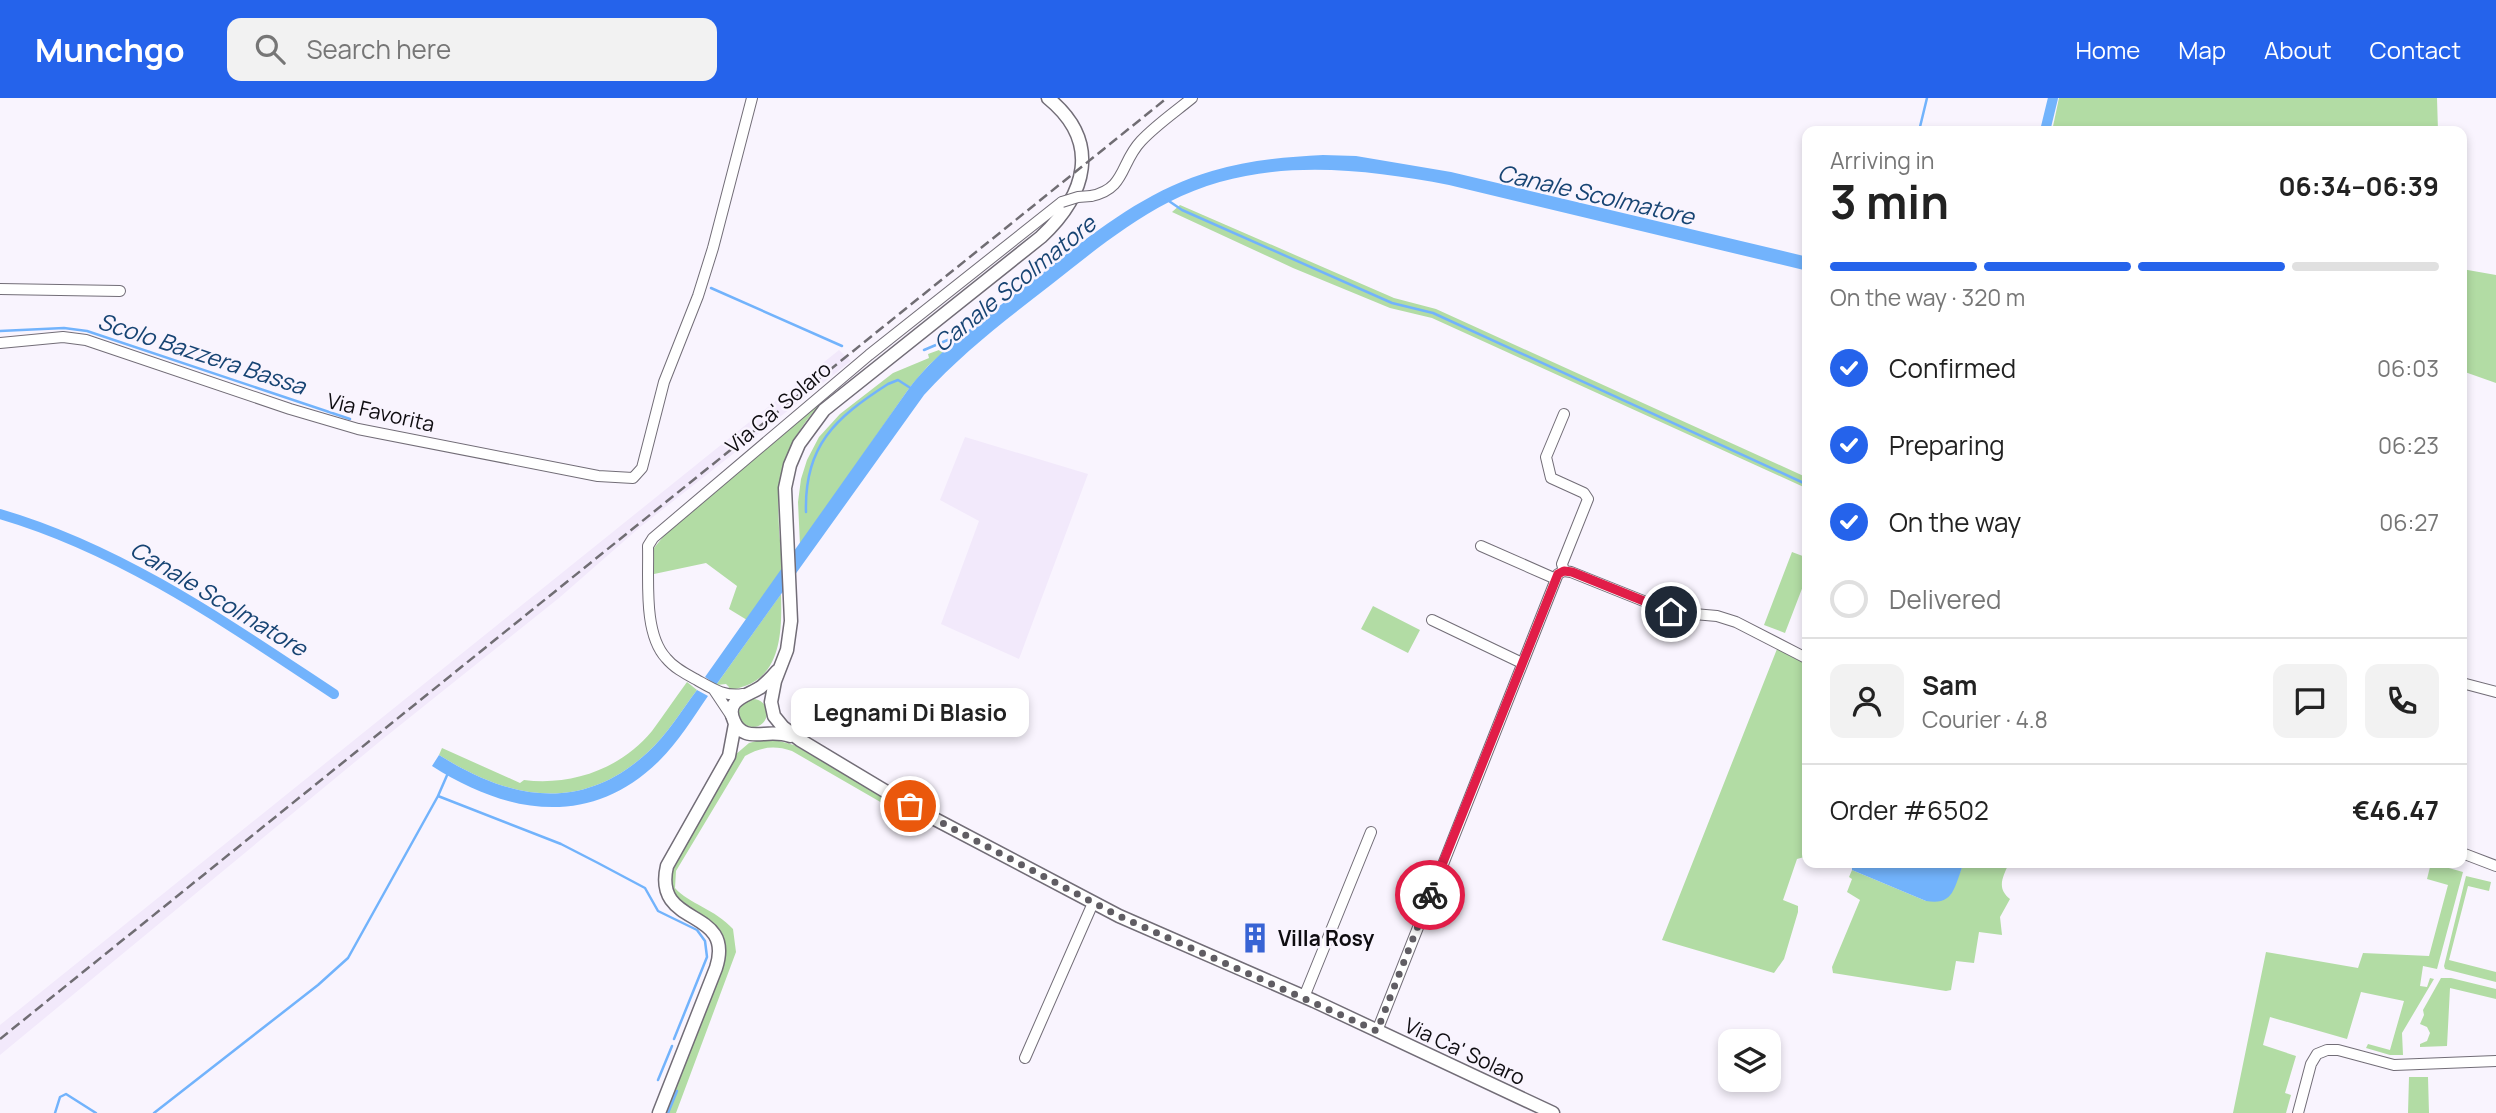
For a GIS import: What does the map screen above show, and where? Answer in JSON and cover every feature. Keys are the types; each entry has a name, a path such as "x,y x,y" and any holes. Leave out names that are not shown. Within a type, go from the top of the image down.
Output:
{"street":[{"name":"Via Favorita","path":"0,343 63,337 86,340 290,409 358,429 598,476 622,479 636,476 642,468 668,371 698,296 752,98"},
{"name":"Via Ca' Solaro","path":"1048,98 1065,114 1079,143 1079,186 1069,207 1041,237 813,422 799,444 787,478 785,502 790,636 771,702 774,716 800,740 945,825 1094,902 1553,1113"},
{"name":"Via Ca' Solaro","path":"771,702 760,693 727,695 714,690 666,658 654,640 651,620 648,546 653,538 860,363 1062,202 1101,194 1114,185 1137,145 1192,98"},
{"path":"0,289 120,291"},
{"path":"1564,414 1546,457 1551,478 1584,493 1588,499 1562,564 1564,571"},
{"path":"1481,546 1556,579"},
{"path":"1377,1031 1558,574 1564,571 1572,572 1671,612 1717,616 1736,622 1802,656"},
{"path":"1432,620 1522,663"},
{"name":"Via Ca' Solaro","path":"734,721 734,703 769,680 779,668"},
{"path":"2467,683 2496,692"},
{"name":"Via Ca' Solaro","path":"714,690 740,730 782,733 800,740"},
{"path":"659,1113 716,968 720,950 712,929 675,906 670,899 666,890 667,866 729,756 757,733 767,729 774,716"},
{"path":"729,756 734,721"},
{"path":"1304,997 1371,832"},
{"path":"2467,855 2495,863"},
{"path":"1025,1058 1094,902"},
{"path":"2298,1113 2311,1064 2317,1054 2327,1050 2338,1050 2394,1065 2496,1061"}],"shaded area":[{"path":"839,350 851,361 639,528 559,598 384,738 0,1055 0,1025"},
{"path":"965,437 1088,474 1019,659 941,624 979,521 940,500"}],"green space":[{"path":"2059,98 2437,98 2438,126 2053,126"},
{"path":"1180,205 1394,298 1436,309 1802,475 1802,486 1432,318 1390,308 1293,268 1172,212"},
{"path":"2467,270 2496,275 2496,383 2467,373"},
{"path":"950,346 910,387 800,545 798,502 801,479 819,437 840,414 893,373 929,358 928,354"},
{"path":"823,401 792,445 782,475 778,509 781,572 747,620 729,609 737,586 706,563 654,574 654,548 667,532"},
{"path":"1792,552 1802,556 1802,589 1785,633 1764,625"},
{"path":"781,594 780,635 773,660 766,671 757,680 736,689 728,690 726,684 716,685"},
{"path":"1373,606 1420,630 1408,653 1361,629"},
{"path":"1777,649 1802,662 1802,858 1797,859 1783,900 1798,906 1784,959 1774,973 1662,940"},
{"path":"687,682 697,690 661,739 622,772 596,785 570,792 518,790 492,782 439,755 442,748 520,783 524,780 559,780 594,772 626,756 640,744"},
{"path":"753,699 763,703 767,713 763,723 753,727 743,723 739,713 743,703"},
{"path":"768,738 794,745 900,806 896,811 792,751 768,748 745,756 676,871 675,888 733,929 736,952 676,1113 664,1113 725,954 724,937 720,930 709,919 678,900 673,888 672,868 735,755 749,743"},
{"path":"1962,868 2007,868 2002,886 2010,899 2000,917 2002,935 1979,932 1974,963 1956,961 1951,990 1833,973 1832,967 1860,900 1847,892 1852,870 1926,901 1950,895"},
{"path":"2430,868 2449,868 2463,872 2437,969 2423,966 2420,986 2427,987 2430,978 2434,979 2402,1033 2403,1055 2390,1055 2366,1048 2368,1044 2390,1050 2404,1001 2361,992 2347,1039 2270,1017 2263,1045 2296,1056 2285,1093 2291,1095 2286,1113 2233,1113 2266,952 2358,968 2363,953 2429,956 2448,885 2427,879"},
{"path":"2466,876 2491,882 2489,891 2468,886 2449,960 2496,972 2496,982 2445,969 2444,966"},
{"path":"2441,978 2496,989 2496,999 2450,988 2447,1046 2420,1047 2420,1044 2427,1041 2430,1033 2427,1027 2420,1024 2423,1010"},
{"path":"2409,1077 2428,1077 2429,1113 2408,1113"}],"water":[{"path":"1356,156 1451,172 1802,256 1802,270 1449,185 1378,174 1307,170 1271,172 1202,188 1169,202 1108,240 1002,323 939,380 924,395 716,685 705,677 910,387 934,360 961,336 1086,239 1159,192 1185,180 1226,167 1295,157"},
{"path":"697,690 708,696 666,754 633,783 605,797 577,805 548,807 519,803 489,795 432,766 439,755 492,782 518,790 570,792 596,785 622,772 647,753"},
{"path":"1962,868 1952,892 1948,897 1936,902 1926,901 1852,870"}],"waterway":[{"path":"1920,126 1927,98"},
{"path":"2046,126 2053,98"},
{"path":"1166,199 1182,210 1392,303 1433,313 1802,482"},
{"name":"Scolo Bazzera Bassa","path":"711,288 842,346"},
{"name":"Scolo Bazzera Bassa","path":"0,331 64,328 87,331 350,419"},
{"name":"Scolo Bazzera Bassa","path":"924,350 969,331"},
{"path":"806,512 807,489 817,451 838,422 888,384 898,380 912,389"},
{"name":"Canale Scolmatore","path":"0,514 45,529 132,568 214,616 334,694"},
{"path":"448,773 438,796 561,844 598,863 645,888 658,911 697,930 705,941 707,957 674,1039"},
{"path":"154,1113 318,985 348,958 438,796"},
{"path":"658,1080 672,1046"},
{"path":"668,1113 677,1091"},
{"path":"55,1113 60,1097 66,1094 96,1113"}],"railway":[{"path":"0,1039 1167,98"}],"way so far":[{"path":"910,806 1119,916 1377,1031 1430,895"}],"place":[{"name":"Legnami Di Blasio","path":"910,806"},
{"name":"Villa Rosy","path":"1255,938"}],"route":[{"path":"1430,895 1558,574 1564,571 1572,572 1671,612"}]}
